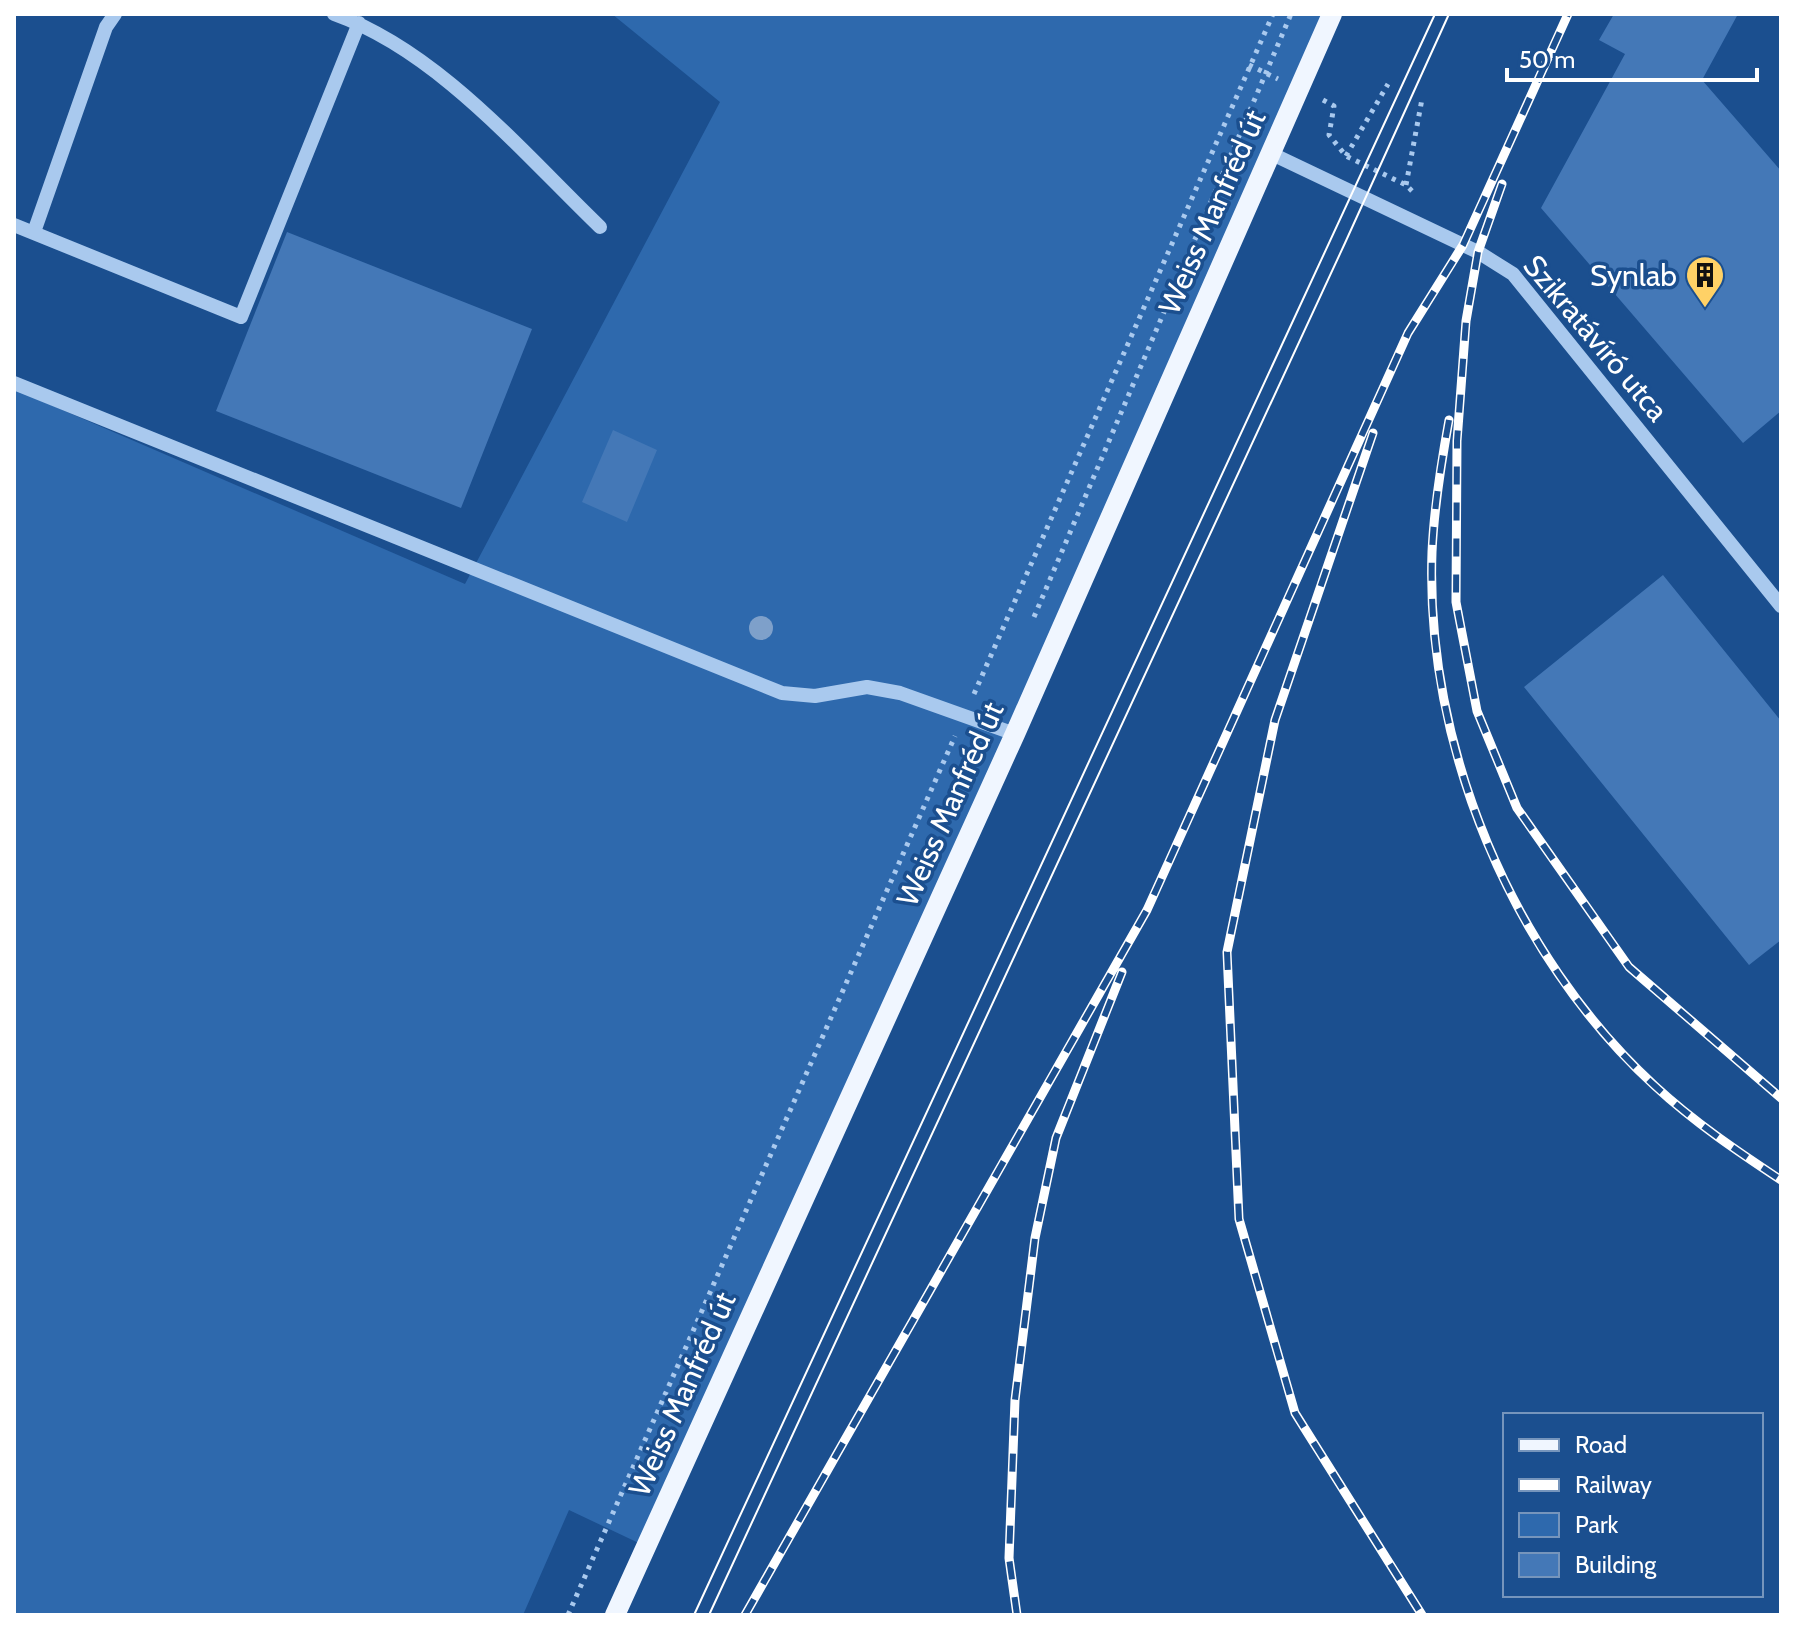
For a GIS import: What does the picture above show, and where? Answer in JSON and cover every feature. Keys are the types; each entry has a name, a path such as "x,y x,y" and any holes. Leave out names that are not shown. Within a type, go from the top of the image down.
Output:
{"main road":[{"name":"Weiss Manfréd út","path":"615,1615 1015,734 1332,14"}],"street":[{"path":"34,232 106,27 115,14"},
{"path":"334,14 359,23 449,81 600,227"},
{"path":"14,225 241,317 359,23"},
{"name":"Szikratávíró utca","path":"1270,153 1478,252 1513,274 1781,606"},
{"path":"14,383 782,693 815,696 867,687 900,693 1015,734"}],"path":[{"path":"568,1615 738,1235 1273,14"},
{"path":"1032,622 1291,14"},
{"path":"1249,65 1334,106 1329,135 1346,156 1406,185 1416,195"},
{"path":"1346,156 1388,84"},
{"path":"1406,185 1422,99"}],"green space":[{"path":"612,14 1332,14 645,1546 569,1510 523,1615 14,1615 14,389 465,584 720,102"}],"building":[{"name":"Synlab","path":"1614,14 1738,14 1702,80 1781,171 1781,411 1743,443 1541,208 1625,54 1599,40"},
{"path":"287,232 532,329 461,508 216,411"},
{"path":"613,430 657,450 627,522 582,502"},
{"path":"1663,575 1781,721 1781,940 1749,965 1524,687"}],"tram line":[{"path":"694,1615 1435,14"},
{"path":"709,1615 1449,14"}],"railway":[{"path":"745,1615 1147,910 1408,333 1463,245 1568,14"},
{"path":"1502,184 1478,252 1466,321 1457,441 1456,602 1477,711 1517,808 1629,967 1781,1098"},
{"path":"1449,420 1433,536 1434,625 1444,699 1462,772 1487,843 1520,911 1559,975 1604,1033 1685,1112 1781,1180"},
{"path":"1373,433 1275,720 1227,952 1239,1219 1295,1413 1422,1615"},
{"path":"1017,1615 1009,1558 1015,1400 1035,1238 1056,1138 1122,972"}],"place":[{"name":"Synlab","path":"1705,309"}]}
